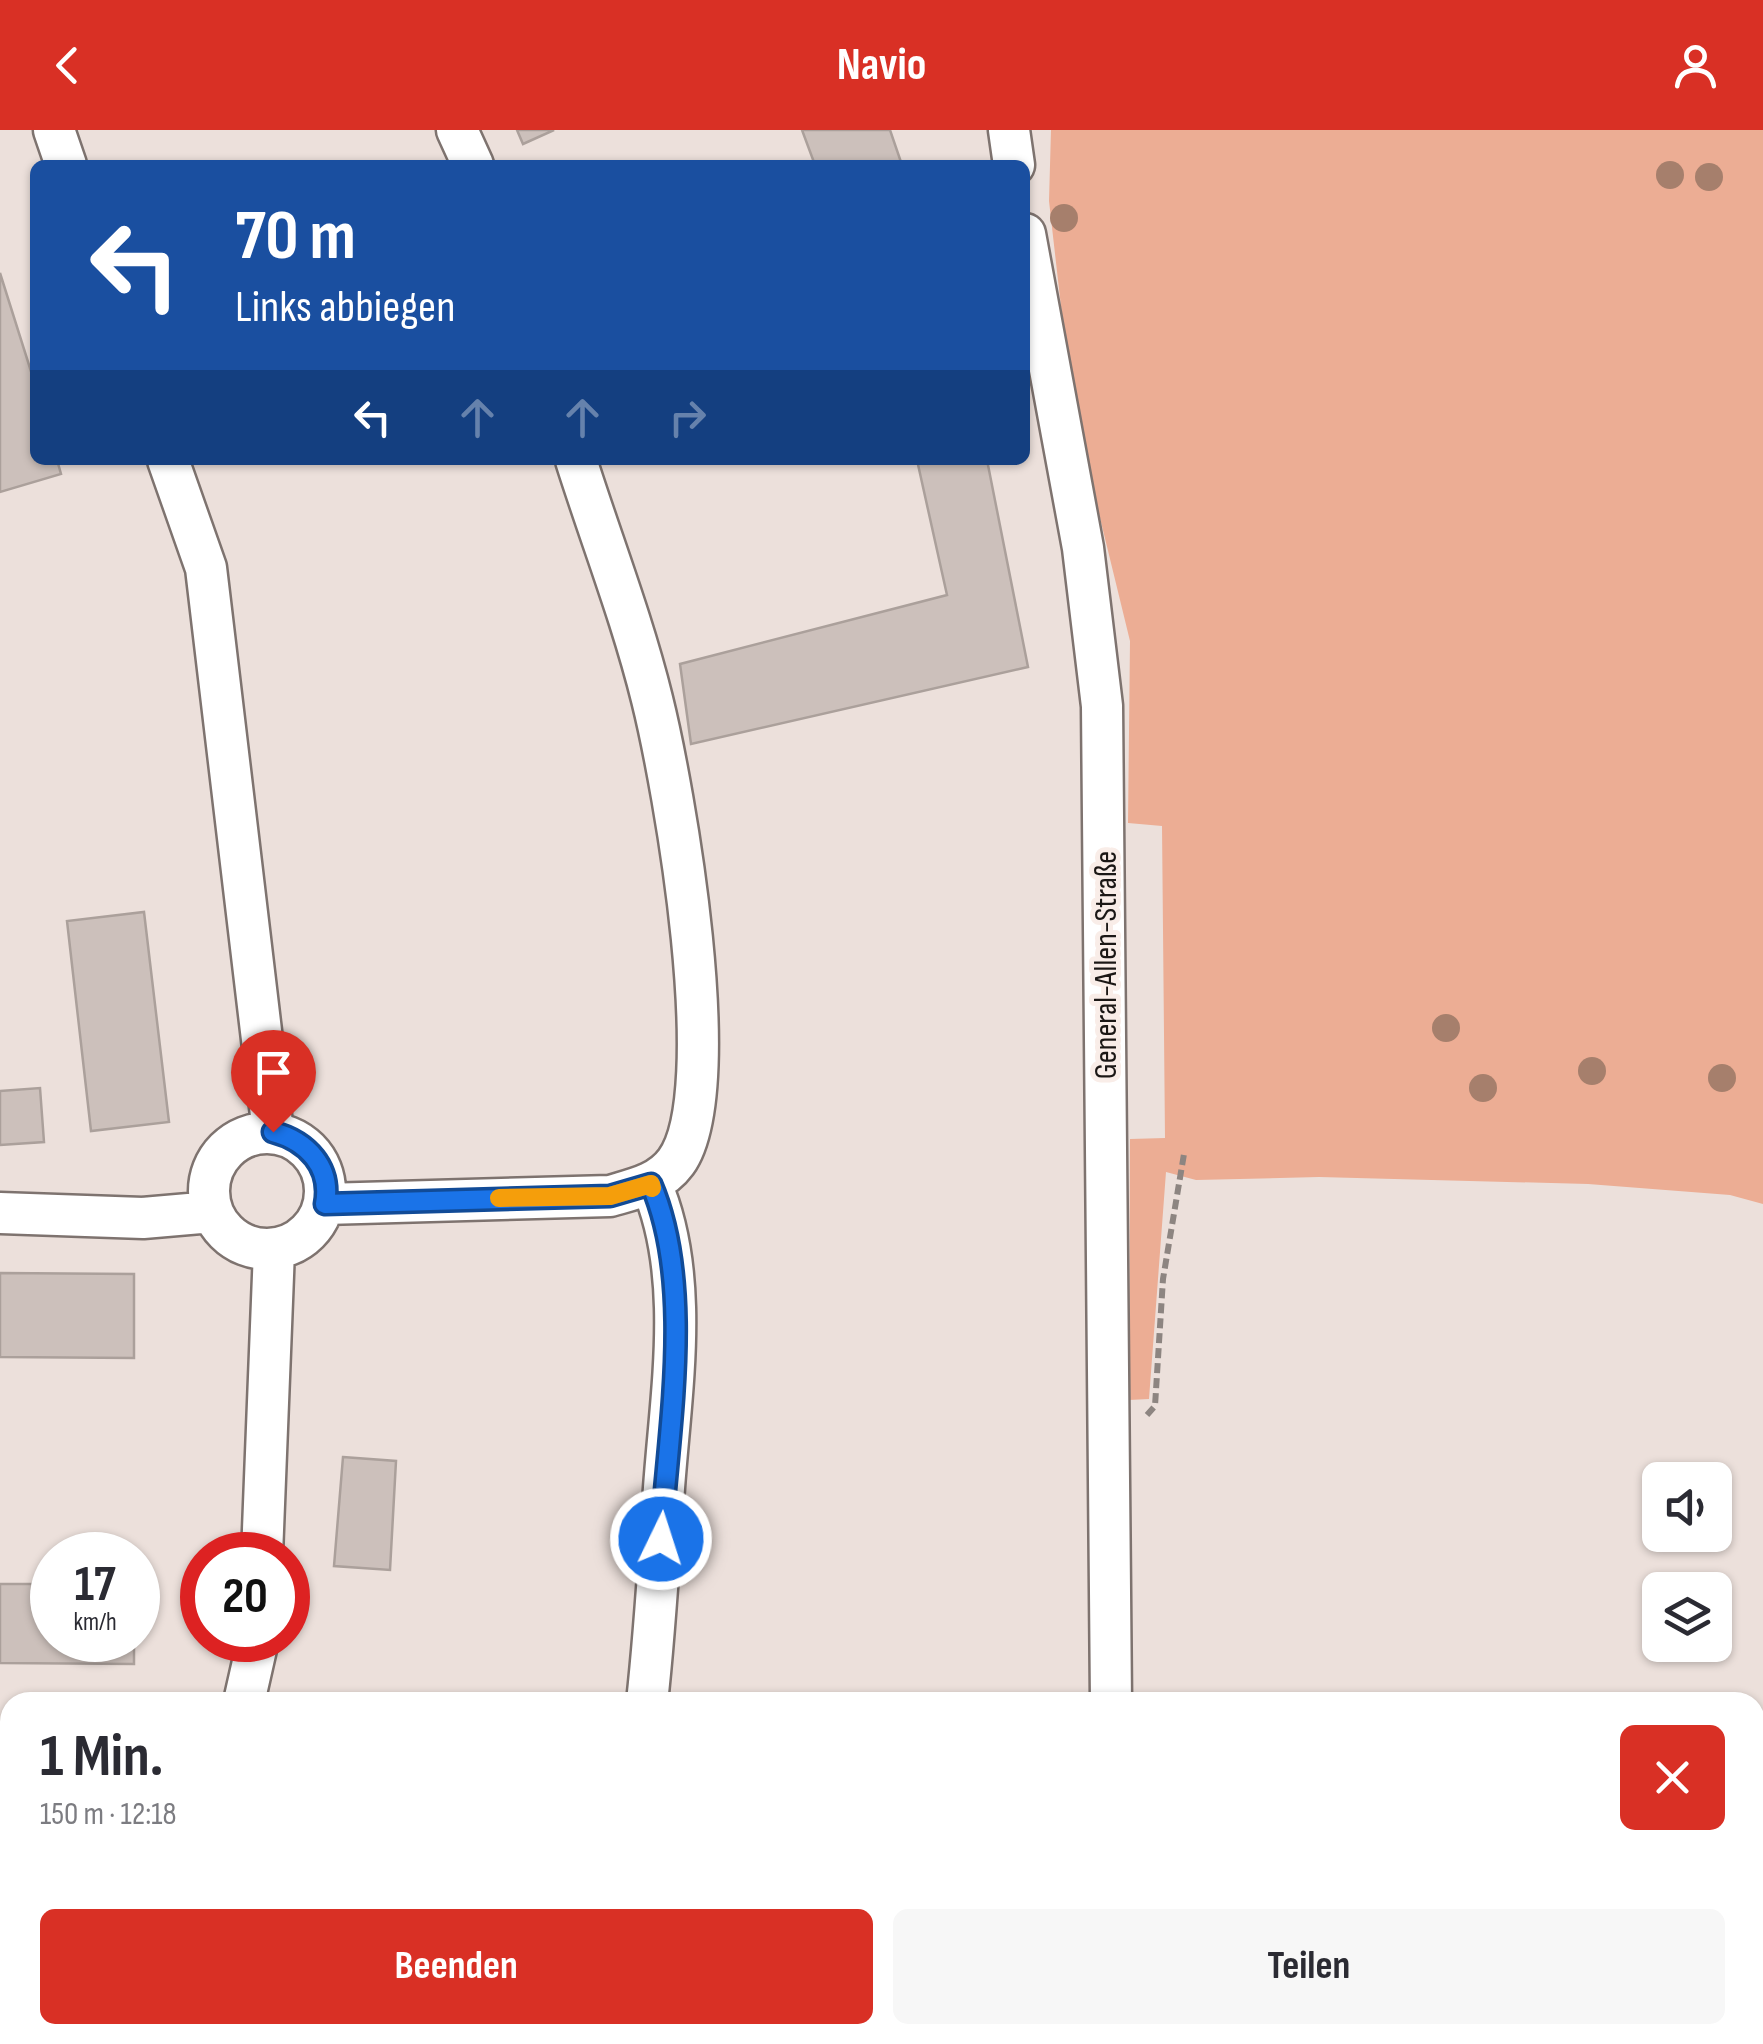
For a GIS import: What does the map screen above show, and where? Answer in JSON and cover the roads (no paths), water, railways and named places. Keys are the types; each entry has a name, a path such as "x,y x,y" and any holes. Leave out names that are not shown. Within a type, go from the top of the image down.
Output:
{"street":[{"path":"54,130 64,160"},
{"path":"457,130 471,160"},
{"path":"1009,130 1013,160"},
{"name":"General-Allen-Straße","path":"1030,262 1096,631 1106,820 1110,1692"},
{"path":"170,465 206,568 273,1132"},
{"path":"325,1204 610,1196 651,1184 676,1162 697,1096 700,1033 688,906 652,699 578,465"},
{"path":"273,1132 309,1148 323,1171 325,1204 316,1224 293,1244 274,1250 251,1248 233,1239 212,1212 209,1181 226,1150 253,1134 273,1132"},
{"path":"648,1692 672,1380 673,1292 664,1214 651,1184"},
{"path":"0,1212 144,1218 212,1212"},
{"path":"263,1532 274,1250"},
{"path":"246,1692 253,1662"}]}
